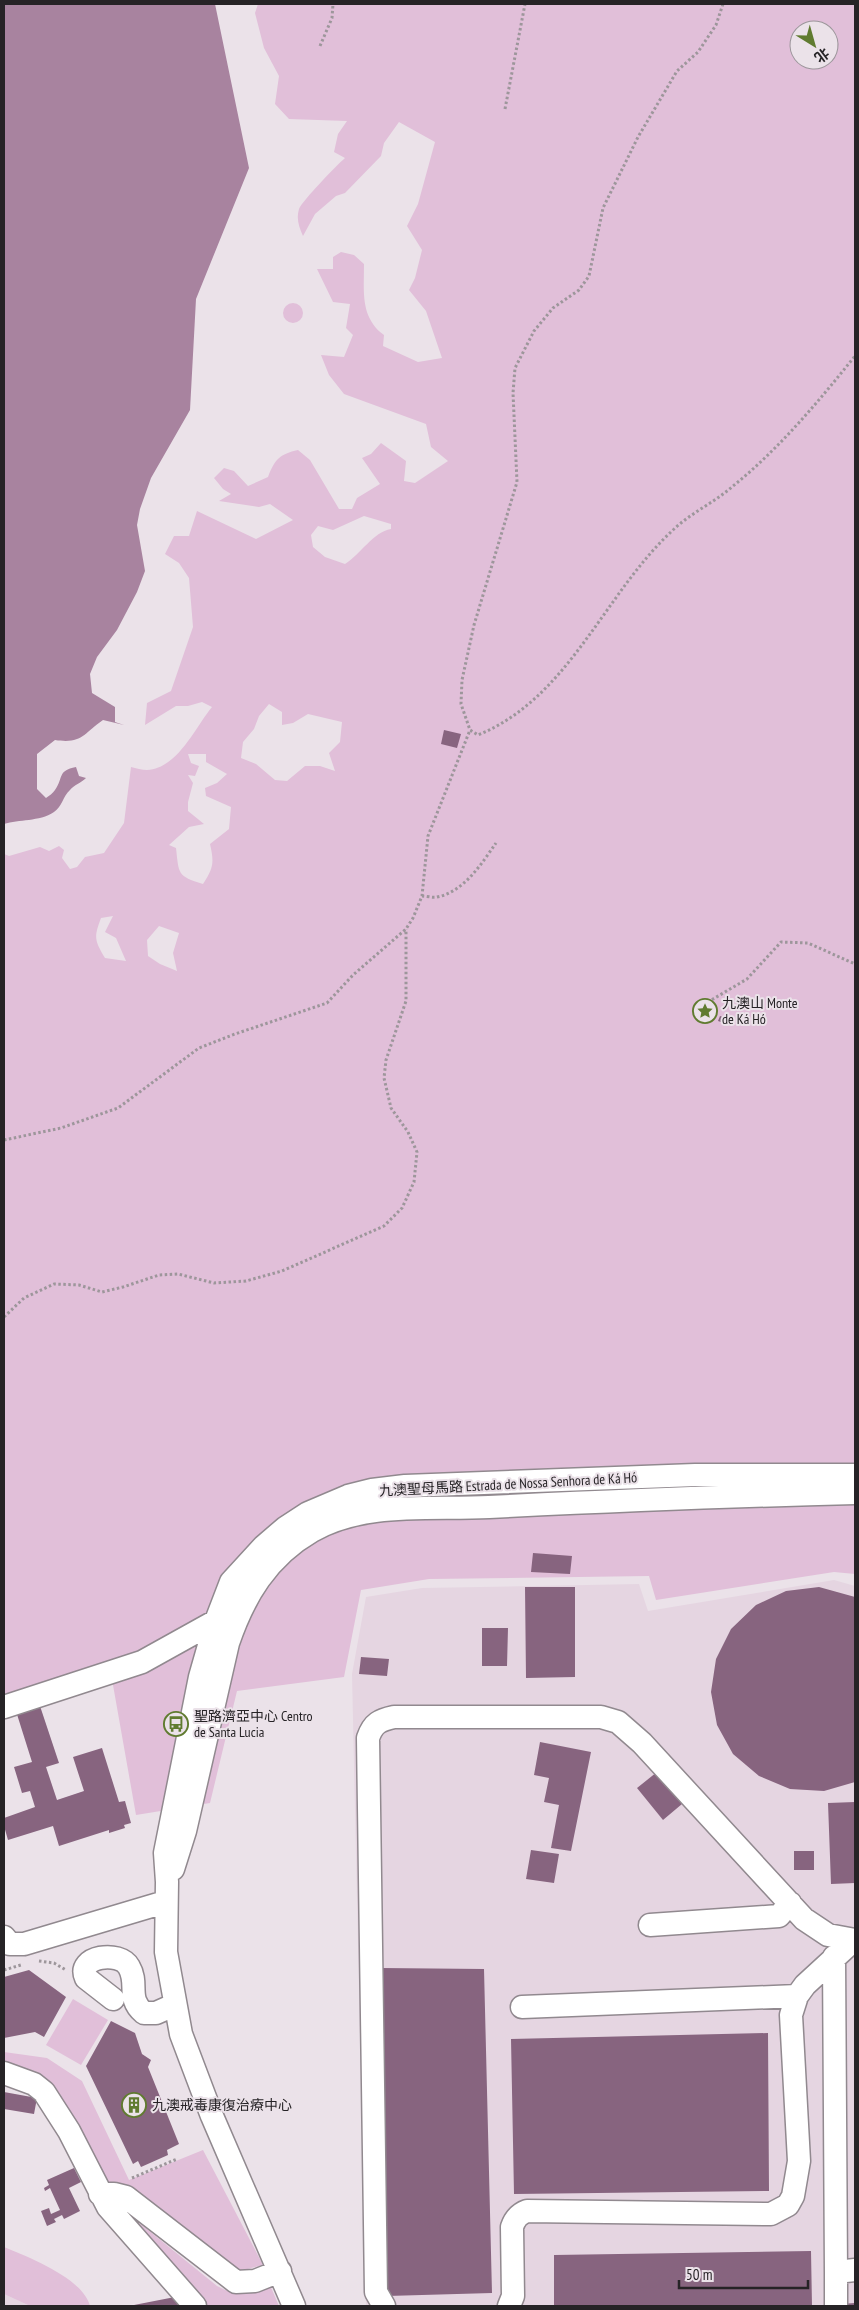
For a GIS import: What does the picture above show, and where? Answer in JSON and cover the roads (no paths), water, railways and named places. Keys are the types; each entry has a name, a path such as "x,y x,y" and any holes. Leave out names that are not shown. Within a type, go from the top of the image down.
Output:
{"street":[{"name":"九澳聖母馬路 Estrada de Nossa Senhora de Ká Hó","path":"294,2306 200,2086 181,2034 174,2005 166,1952 165,1863 168,1830 200,1677 216,1621 231,1582 258,1552 285,1528 326,1504 372,1490 405,1486 695,1475 855,1475"},
{"name":"九澳聖母馬路 Estrada de Nossa Senhora de Ká Hó","path":"166,1892 185,1831 228,1643 246,1597 267,1567 294,1543 312,1531 354,1515 384,1510 480,1508 678,1497 855,1493"},
{"path":"4,1707 155,1656 227,1615 246,1597"},
{"path":"384,2306 376,2292 368,1738 372,1728 379,1720 394,1717 601,1716 618,1722 642,1743 804,1919 828,1935 855,1940"},
{"path":"4,1936 10,1944 24,1944 166,1892"},
{"path":"650,1924 779,1916 790,1903"},
{"path":"509,2306 513,2296 512,2227 514,2221 527,2211 771,2214 788,2205 793,2196 799,2161 791,2015 797,1996 805,1985 855,1940"},
{"path":"113,1999 91,1983 84,1973 85,1966 101,1957 122,1960 129,1966 132,1974 134,2000 138,2008 144,2013 151,2014 174,2005"},
{"path":"834,1957 846,2271 836,2306"},
{"path":"522,2007 797,1996"},
{"path":"4,2073 34,2084 44,2092 69,2131 99,2193 108,2207 195,2306"},
{"path":"99,2193 126,2197 236,2282 255,2280 280,2271"}],"place":[{"name":"九澳山 Monte de Ká Hó","path":"705,1011"},
{"name":"聖路濟亞中心 Centro de Santa Lucia","path":"176,1724"},
{"name":"九澳戒毒康復治療中心","path":"134,2105"}]}
